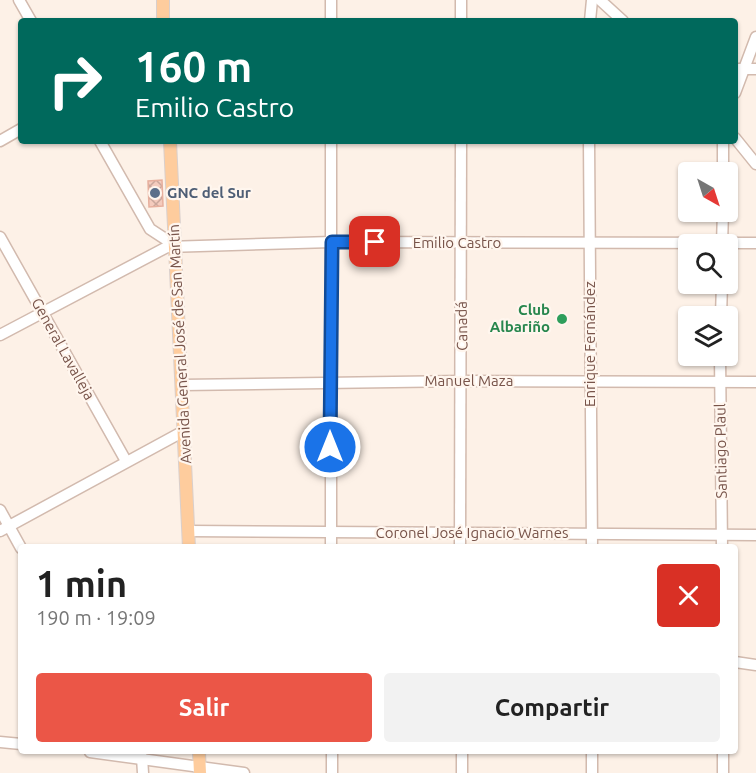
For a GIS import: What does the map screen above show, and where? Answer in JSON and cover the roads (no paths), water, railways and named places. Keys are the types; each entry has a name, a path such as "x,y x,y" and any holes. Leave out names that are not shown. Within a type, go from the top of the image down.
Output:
{"main road":[{"path":"162,0 163,18"},
{"name":"Avenida General José de San Martín","path":"170,144 177,246 189,544"},
{"path":"199,754 200,770"}],"street":[{"path":"19,0 29,18"},
{"path":"331,0 331,18"},
{"path":"460,0 461,18"},
{"path":"591,18 592,0"},
{"path":"600,0 620,18"},
{"path":"756,37 739,69 756,69"},
{"path":"0,141 18,131"},
{"path":"738,142 756,164"},
{"path":"102,144 150,229 157,236 177,246"},
{"path":"331,144 331,544"},
{"name":"Canadá","path":"460,544 463,381 461,144"},
{"name":"Enrique Fernández","path":"589,144 592,544"},
{"path":"723,144 723,162"},
{"name":"General Lavalleja","path":"0,237 126,461"},
{"name":"Emilio Castro","path":"0,335 167,247 332,242 678,244"},
{"name":"Emilio Castro","path":"738,244 756,243"},
{"name":"Santiago Plaul","path":"720,366 722,544"},
{"name":"Manuel Maza","path":"182,385 463,381 756,382"},
{"path":"5,529 184,431"},
{"path":"0,510 5,529 18,544"},
{"name":"Coronel José Ignacio Warnes","path":"189,531 756,535"},
{"path":"738,662 756,665"},
{"path":"0,742 18,744"},
{"path":"143,773 140,754 200,770 244,773"},
{"path":"332,754 332,773"},
{"path":"462,754 462,773"},
{"path":"592,754 592,773"},
{"path":"723,754 723,773"}],"place":[{"name":"GNC del Sur","path":"155,193"},
{"name":"Club Albariño","path":"562,319"}]}
